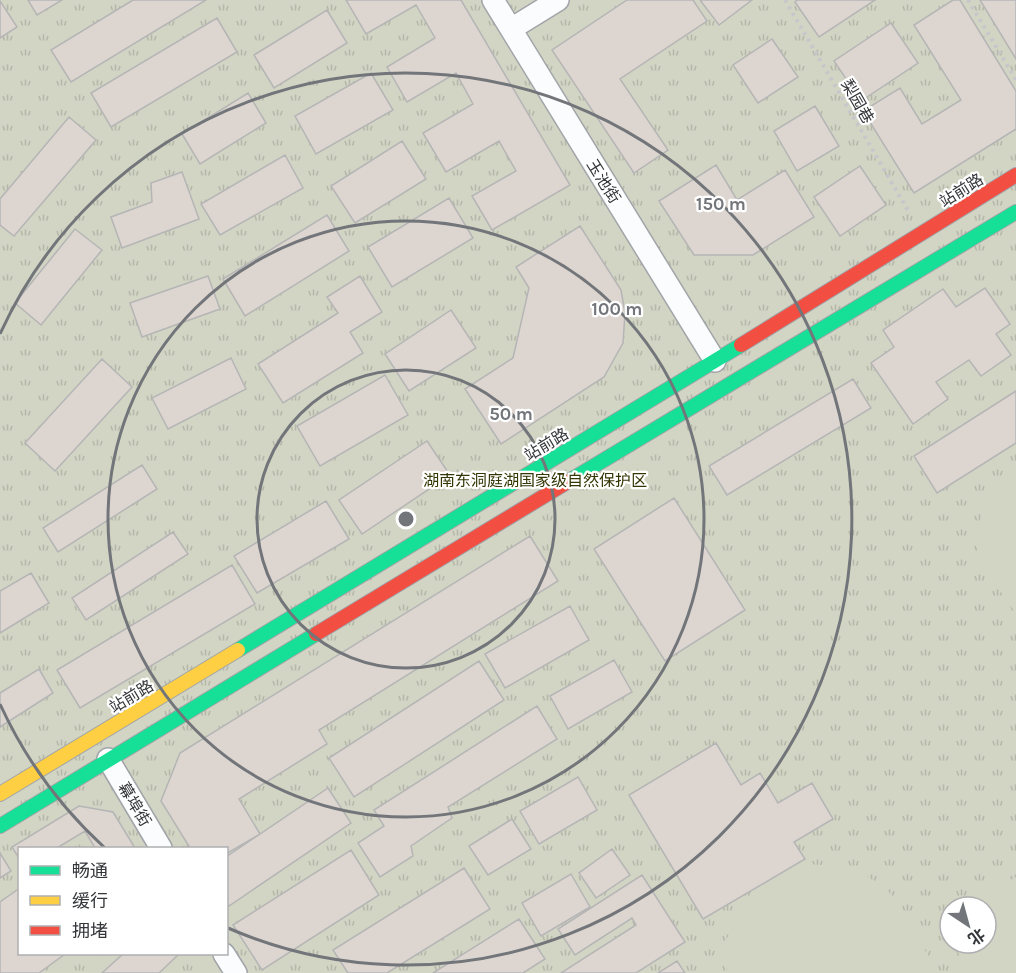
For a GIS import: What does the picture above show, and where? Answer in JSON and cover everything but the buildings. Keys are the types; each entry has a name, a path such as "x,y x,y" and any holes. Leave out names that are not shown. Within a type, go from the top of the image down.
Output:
{"main road":[{"name":"站前路","path":"0,794 715,361 1016,175"},
{"path":"0,826 1016,212"}],"street":[{"name":"玉池街","path":"493,0 715,361"},
{"path":"511,29 558,0"},
{"name":"幕埠街","path":"108,759 160,847"},
{"path":"225,955 236,973"}],"path":[{"name":"梨园巷","path":"785,0 910,214"},
{"path":"968,0 1016,80"}],"green space":[{"name":"湖南东洞庭湖国家级自然保护区","path":"0,0 1016,0 1016,973 0,973"},
{"path":"1016,481 1016,614 980,559 977,532 990,500 997,492"},
{"path":"806,864 838,866 864,874 889,892 939,973 727,973 724,943 751,898 778,878"},
{"path":"1016,877 1016,973 970,973 959,955 998,955 998,895 985,895"}],"traffic: fast":[{"path":"569,481 1016,212"},
{"path":"238,650 741,345"},
{"path":"0,826 316,634"}],"traffic: slow":[{"path":"0,794 238,650"}],"traffic: jam":[{"path":"741,345 1016,175"},
{"path":"316,634 569,481"}]}
